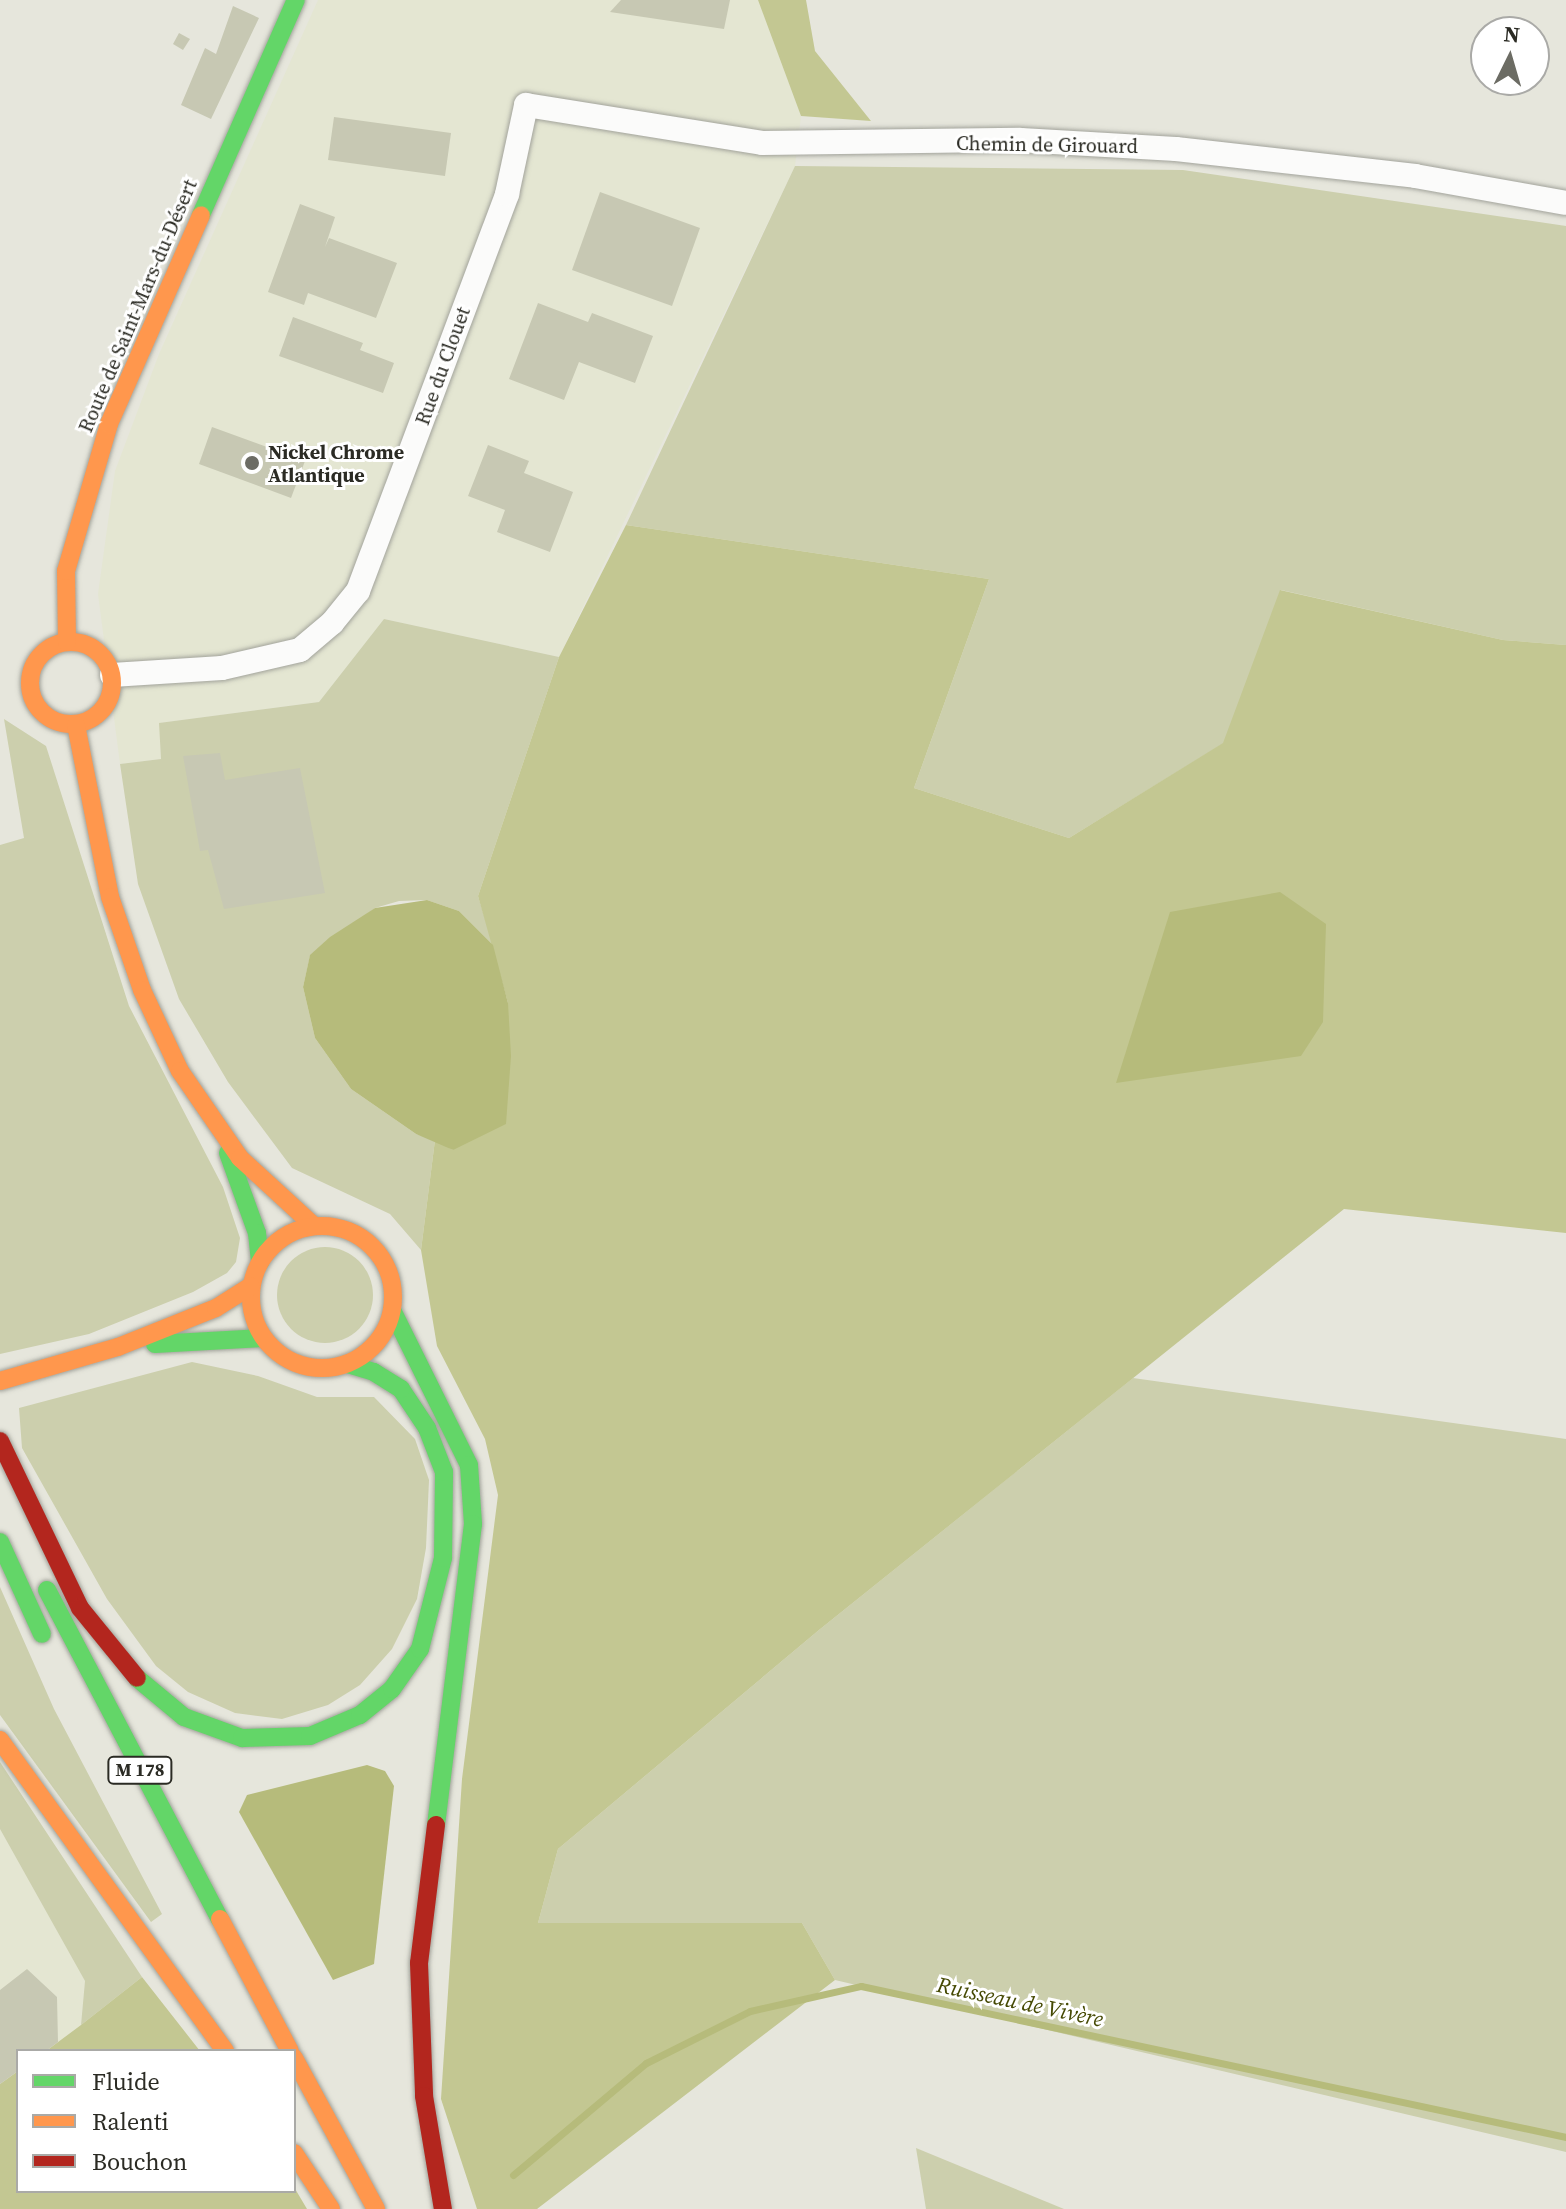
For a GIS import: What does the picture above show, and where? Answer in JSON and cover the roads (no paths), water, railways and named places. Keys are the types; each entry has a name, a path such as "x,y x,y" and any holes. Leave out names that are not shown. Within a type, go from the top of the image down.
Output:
{"main road":[{"name":"Route de Saint-Mars-du-Désert","path":"67,642 66,571 109,424 296,0"},
{"path":"67,642 91,647 112,675 108,702 89,721 76,725 50,720 33,700 29,688 43,652 67,642"},
{"path":"76,725 110,897 133,964 180,1071 240,1158 314,1226 357,1235 374,1248 387,1267 392,1310 402,1339 451,1423 469,1465 473,1524 419,1963 424,2096 443,2209"},
{"path":"214,1124 243,1192 260,1262"},
{"path":"0,1441 80,1608 133,1675 184,1717 242,1738 310,1736 360,1715 392,1689 420,1649 443,1558 444,1472 427,1428 401,1389 374,1372 347,1364 308,1367 289,1361 263,1338 250,1304 251,1286 260,1262 283,1238 314,1226"},
{"path":"0,1381 118,1347 216,1308 251,1286"},
{"path":"347,1364 368,1352 384,1333 392,1310"},
{"path":"118,1347 263,1338"},
{"path":"0,1485 12,1514"},
{"path":"0,1542 51,1653"},
{"name":"M 178","path":"37,1572 289,2049"},
{"path":"0,1740 224,2049"},
{"path":"296,2062 376,2209"},
{"path":"296,2156 331,2209"},
{"path":"322,2158 349,2209"}],"street":[{"name":"Chemin de Girouard","path":"526,105 762,143 1020,140 1176,149 1415,176 1566,203"},
{"name":"Rue du Clouet","path":"112,675 222,668 300,650 332,623 358,591 507,194 526,105"}],"waterway":[{"name":"Ruisseau de Vivère","path":"513,2175 646,2063 750,2011 861,1986 1566,2137"}],"place":[{"name":"Nickel Chrome Atlantique","path":"252,463"}]}
